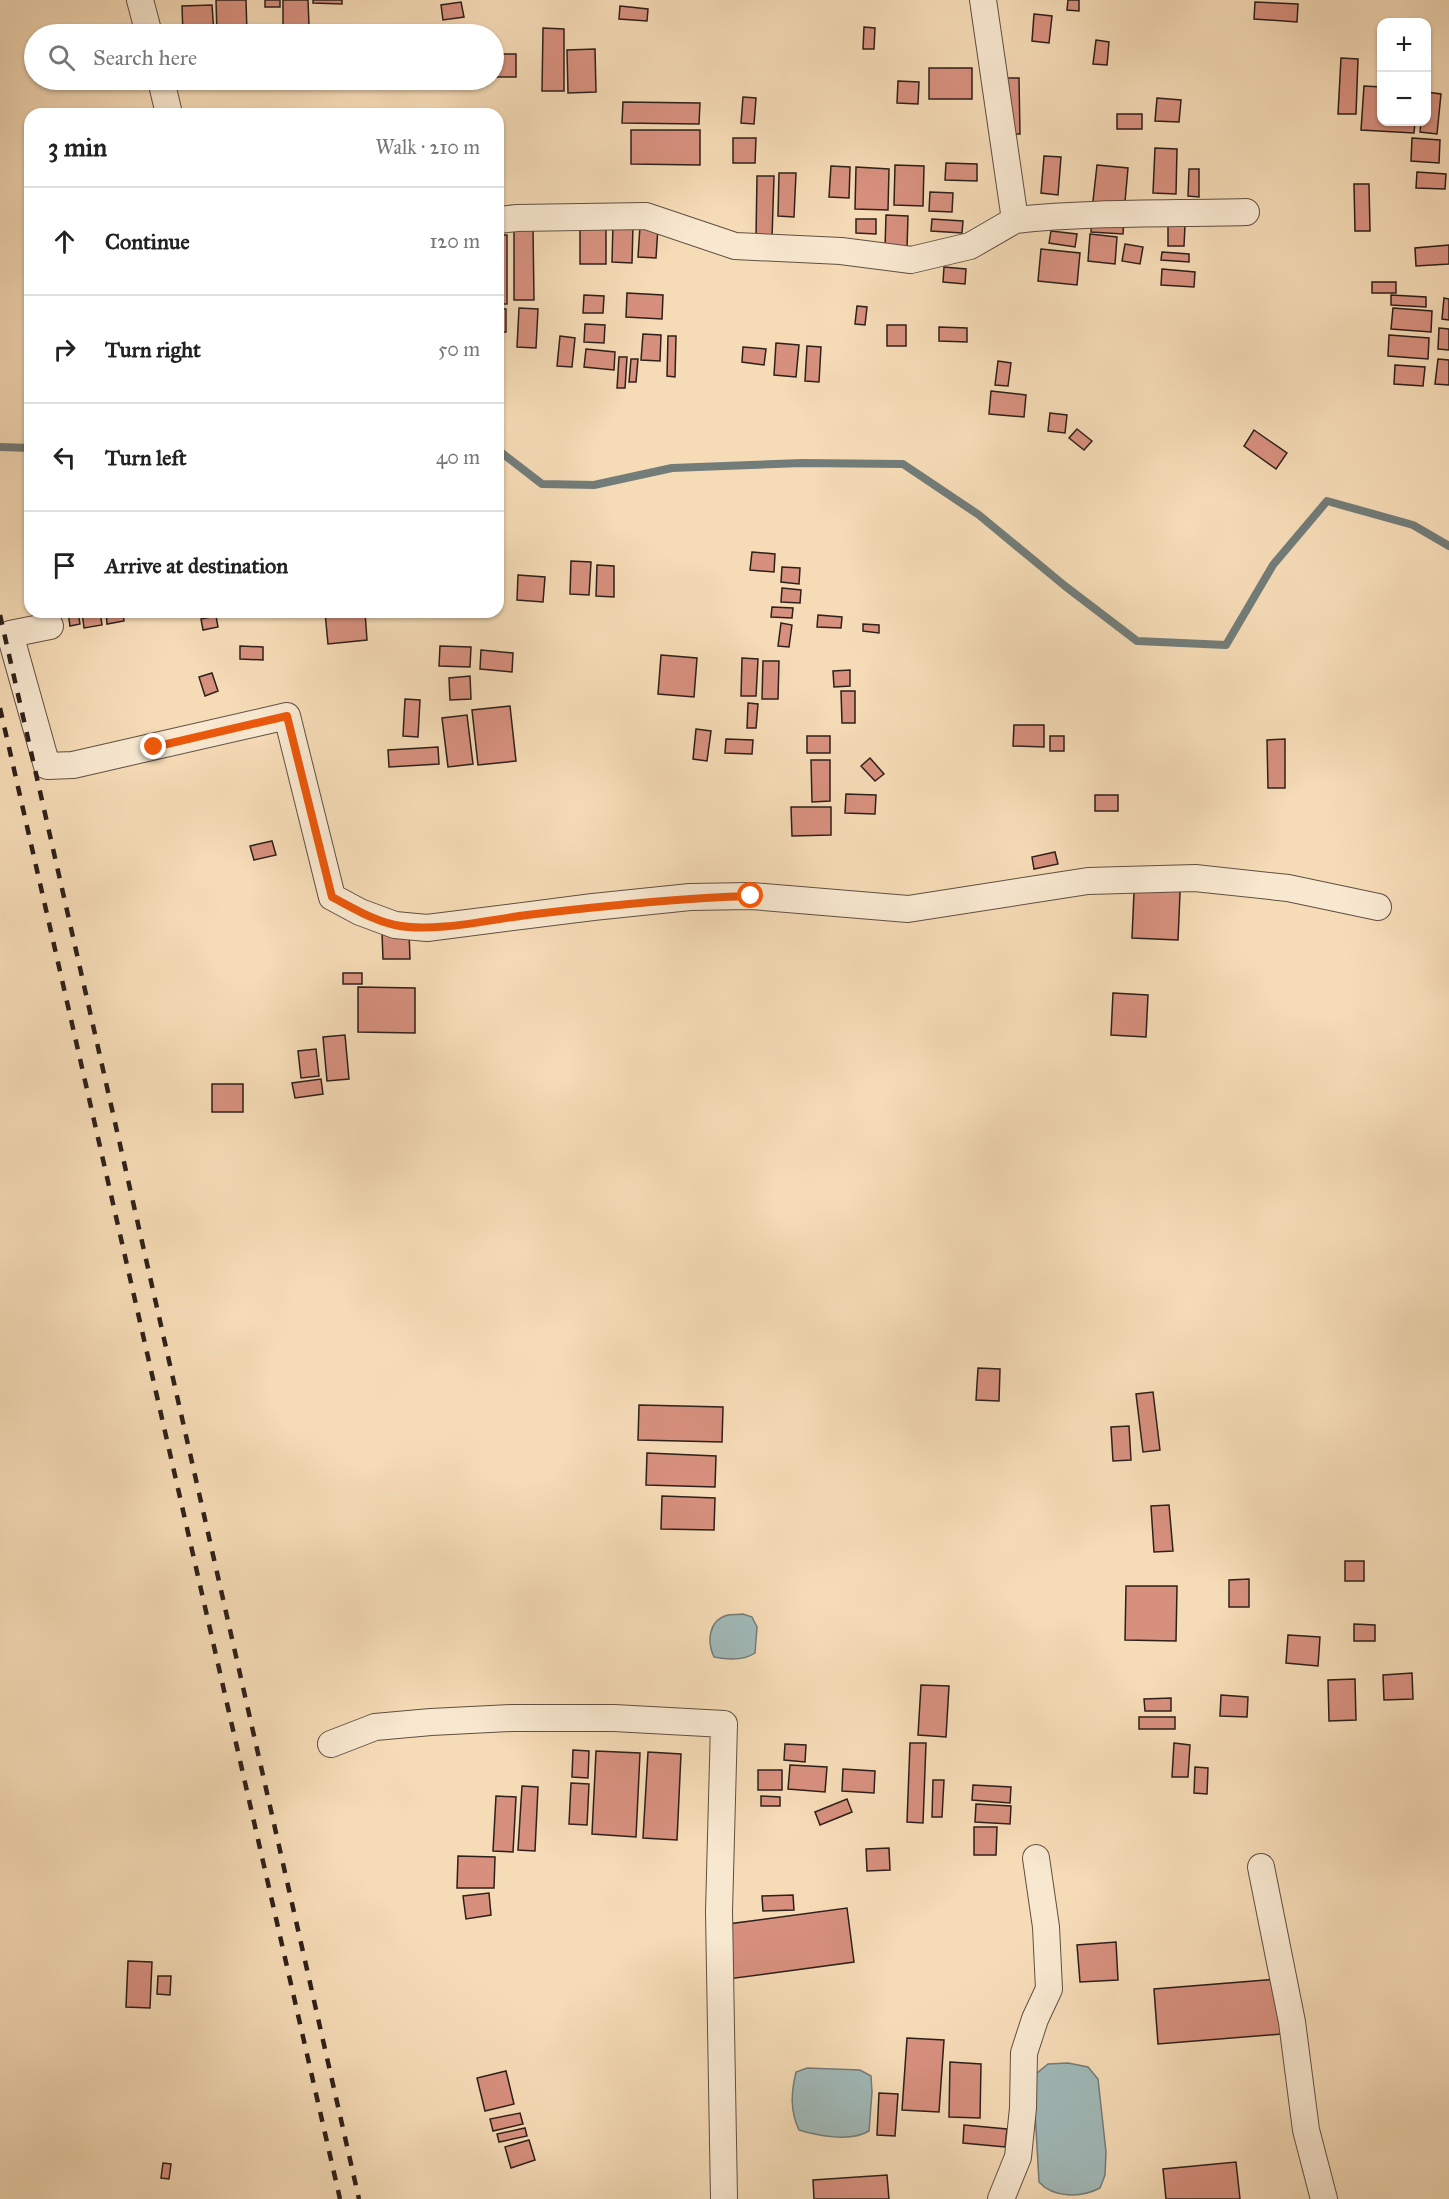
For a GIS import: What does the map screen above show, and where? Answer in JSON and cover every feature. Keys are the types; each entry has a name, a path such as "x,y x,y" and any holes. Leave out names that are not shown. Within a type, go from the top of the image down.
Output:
{"street":[{"path":"140,0 146,24"},
{"path":"983,0 1015,220"},
{"path":"163,90 168,108"},
{"path":"504,219 646,216 735,246 841,251 911,260 970,246 1015,220 1066,215 1246,212"},
{"path":"50,626 10,634 47,766 73,765 287,716 332,897 360,912 395,925 427,928 690,897 751,896 908,909 1088,881 1195,878 1288,888 1378,907"},
{"path":"331,1744 375,1727 430,1722 512,1718 614,1718 724,1724 720,1912 724,2199"},
{"path":"1001,2199 1018,2157 1023,2108 1024,2054 1035,2019 1048,1989 1046,1927 1036,1858"},
{"path":"1261,1867 1292,2022 1306,2130 1324,2199"}],"water":[{"path":"743,1614 752,1617 757,1627 755,1653 735,1659 714,1657 710,1638 716,1622 730,1615"},
{"path":"1068,2063 1088,2067 1098,2079 1106,2152 1105,2175 1100,2188 1076,2195 1059,2194 1039,2182 1034,2094 1036,2074 1048,2064"},
{"path":"807,2068 860,2070 871,2076 869,2131 844,2137 825,2136 799,2130 792,2102 793,2087 796,2072"}],"building":[{"path":"216,0 246,0 247,24 217,24"},
{"path":"265,0 280,0 280,7 265,7"},
{"path":"283,0 308,0 309,24 283,24"},
{"path":"313,0 342,0 342,4 313,3"},
{"path":"1068,0 1079,0 1079,11 1067,10"},
{"path":"461,2 464,17 443,20 441,5"},
{"path":"1255,2 1298,4 1297,22 1254,19"},
{"path":"212,5 213,24 183,24 182,6"},
{"path":"620,6 648,9 647,21 619,19"},
{"path":"1034,14 1052,16 1049,43 1032,41"},
{"path":"864,27 875,28 874,49 863,49"},
{"path":"543,28 564,29 564,91 542,91"},
{"path":"1096,40 1109,42 1107,65 1093,64"},
{"path":"595,49 596,92 568,93 567,50"},
{"path":"504,54 516,54 516,77 504,77"},
{"path":"1341,58 1358,59 1356,114 1338,114"},
{"path":"929,68 972,68 972,99 929,99"},
{"path":"1003,78 1019,78 1020,134 1005,134"},
{"path":"898,81 919,82 918,104 897,103"},
{"path":"1364,86 1377,87 1377,126 1415,126 1414,133 1361,130"},
{"path":"1431,93 1441,94 1437,134 1420,132 1421,126 1431,126"},
{"path":"743,97 756,98 754,124 741,123"},
{"path":"1157,98 1181,100 1179,122 1155,121"},
{"path":"623,102 700,103 699,124 622,123"},
{"path":"1117,114 1142,114 1142,129 1117,129"},
{"path":"631,130 700,130 700,165 631,164"},
{"path":"733,138 756,138 755,163 733,163"},
{"path":"1412,138 1440,140 1439,163 1411,161"},
{"path":"1155,148 1177,149 1176,194 1153,193"},
{"path":"1044,156 1061,157 1058,195 1041,193"},
{"path":"946,163 977,164 977,181 945,180"},
{"path":"895,165 924,166 923,206 894,205"},
{"path":"1097,165 1128,168 1124,213 1092,210"},
{"path":"831,166 850,167 849,198 829,197"},
{"path":"856,167 889,169 888,210 855,209"},
{"path":"1189,169 1199,169 1199,197 1188,196"},
{"path":"1417,172 1446,174 1445,189 1416,188"},
{"path":"779,173 796,173 794,217 778,216"},
{"path":"757,176 774,176 772,238 756,237"},
{"path":"1354,184 1369,184 1370,231 1355,231"},
{"path":"930,192 953,193 952,212 929,211"},
{"path":"886,215 908,216 907,249 885,248"},
{"path":"1092,217 1124,219 1123,234 1091,232"},
{"path":"856,219 876,219 876,234 856,233"},
{"path":"932,219 963,221 962,233 931,231"},
{"path":"613,224 633,225 632,263 612,262"},
{"path":"1168,224 1185,225 1184,246 1168,246"},
{"path":"640,226 658,227 656,258 638,257"},
{"path":"580,227 606,228 606,264 580,264"},
{"path":"514,229 533,229 534,300 514,300"},
{"path":"1051,231 1077,234 1075,247 1049,243"},
{"path":"1090,234 1117,237 1115,264 1088,261"},
{"path":"504,235 507,235 507,304 504,304"},
{"path":"1125,244 1143,247 1140,264 1122,261"},
{"path":"1449,245 1449,264 1416,266 1415,248"},
{"path":"1041,249 1080,253 1077,285 1038,281"},
{"path":"1162,252 1189,254 1189,262 1161,260"},
{"path":"944,267 966,269 965,284 943,282"},
{"path":"1162,269 1195,272 1194,287 1161,285"},
{"path":"1372,282 1396,282 1396,293 1372,293"},
{"path":"627,293 663,295 662,319 626,317"},
{"path":"584,295 604,296 603,313 583,313"},
{"path":"1391,295 1426,297 1426,307 1391,305"},
{"path":"1444,298 1449,299 1449,320 1442,319"},
{"path":"857,306 867,307 865,325 855,324"},
{"path":"519,308 538,309 536,348 517,347"},
{"path":"1393,308 1432,311 1431,332 1391,329"},
{"path":"504,309 506,309 506,332 504,332"},
{"path":"585,324 605,325 604,343 584,342"},
{"path":"887,325 906,325 906,346 887,346"},
{"path":"939,327 967,328 967,342 939,341"},
{"path":"1439,328 1449,329 1449,350 1438,349"},
{"path":"643,334 661,335 660,361 641,360"},
{"path":"1389,335 1429,338 1428,359 1388,356"},
{"path":"560,336 575,338 572,367 557,366"},
{"path":"668,336 676,336 675,377 667,376"},
{"path":"776,343 799,345 796,377 774,375"},
{"path":"807,346 821,347 819,382 805,381"},
{"path":"743,347 766,349 764,365 742,362"},
{"path":"586,349 615,352 614,370 584,367"},
{"path":"619,357 627,357 625,388 617,388"},
{"path":"631,359 638,359 636,382 629,382"},
{"path":"1438,359 1449,360 1449,385 1435,384"},
{"path":"998,361 1011,363 1008,386 995,385"},
{"path":"1395,365 1425,367 1423,386 1394,384"},
{"path":"991,391 1026,395 1024,417 989,414"},
{"path":"1050,413 1067,415 1065,433 1048,431"},
{"path":"1077,429 1092,441 1084,450 1069,438"},
{"path":"1254,430 1287,453 1276,469 1244,446"},
{"path":"752,552 775,554 774,572 750,570"},
{"path":"571,561 591,562 589,595 570,594"},
{"path":"597,565 614,566 614,597 596,596"},
{"path":"782,567 800,568 799,584 781,582"},
{"path":"518,575 545,577 543,602 517,600"},
{"path":"782,588 801,590 800,603 781,602"},
{"path":"772,607 793,608 792,618 771,617"},
{"path":"818,615 842,617 841,628 817,627"},
{"path":"69,618 79,618 80,624 70,626"},
{"path":"83,618 101,618 102,625 84,628"},
{"path":"106,618 124,618 124,621 107,624"},
{"path":"216,618 218,627 203,630 201,619"},
{"path":"326,618 365,618 367,640 328,644"},
{"path":"781,623 792,625 789,647 778,646"},
{"path":"863,624 879,625 879,633 863,631"},
{"path":"240,646 263,647 263,660 240,659"},
{"path":"440,646 471,647 470,667 439,666"},
{"path":"481,650 513,653 512,672 480,669"},
{"path":"661,655 697,658 694,697 658,694"},
{"path":"742,658 758,659 756,696 741,696"},
{"path":"763,661 779,661 778,699 762,699"},
{"path":"850,670 850,686 834,687 833,671"},
{"path":"212,673 218,691 205,696 199,677"},
{"path":"470,676 471,699 450,700 449,678"},
{"path":"841,691 855,691 855,723 842,723"},
{"path":"405,699 420,700 418,737 403,736"},
{"path":"748,703 758,704 756,728 747,728"},
{"path":"510,706 516,761 478,765 472,710"},
{"path":"467,715 473,764 448,767 442,718"},
{"path":"1014,725 1044,725 1044,747 1013,746"},
{"path":"696,729 711,731 707,761 693,759"},
{"path":"807,736 830,736 830,753 807,753"},
{"path":"1050,736 1064,736 1064,751 1050,751"},
{"path":"726,739 753,740 752,754 725,753"},
{"path":"1285,739 1285,788 1268,788 1267,740"},
{"path":"438,747 439,764 389,767 388,750"},
{"path":"870,758 884,774 875,781 861,766"},
{"path":"811,760 830,760 830,801 812,802"},
{"path":"846,794 876,795 875,814 845,813"},
{"path":"1095,795 1118,795 1118,811 1095,811"},
{"path":"791,807 831,807 831,835 792,836"},
{"path":"272,841 276,855 254,860 250,846"},
{"path":"1055,852 1058,864 1034,869 1032,857"},
{"path":"1135,869 1181,870 1178,940 1132,938"},
{"path":"409,932 410,959 383,959 382,933"},
{"path":"343,973 362,973 362,984 343,984"},
{"path":"358,987 415,988 415,1033 358,1032"},
{"path":"1113,993 1148,995 1146,1037 1111,1035"},
{"path":"345,1035 349,1079 327,1081 323,1037"},
{"path":"316,1049 319,1076 301,1078 298,1051"},
{"path":"321,1079 323,1094 295,1098 292,1083"},
{"path":"212,1084 243,1084 243,1112 212,1112"},
{"path":"978,1368 1000,1369 999,1401 976,1400"},
{"path":"1153,1392 1160,1450 1143,1452 1136,1394"},
{"path":"639,1405 723,1407 722,1442 638,1440"},
{"path":"1129,1426 1131,1460 1113,1461 1111,1427"},
{"path":"647,1453 716,1456 715,1487 646,1485"},
{"path":"662,1496 715,1498 714,1530 661,1529"},
{"path":"1169,1505 1173,1551 1154,1552 1151,1506"},
{"path":"1345,1561 1364,1561 1364,1581 1345,1581"},
{"path":"1249,1579 1249,1607 1229,1607 1229,1580"},
{"path":"1126,1586 1177,1586 1176,1641 1125,1640"},
{"path":"1354,1624 1375,1625 1375,1641 1354,1641"},
{"path":"1288,1635 1320,1637 1318,1666 1286,1663"},
{"path":"1412,1673 1413,1699 1384,1700 1383,1675"},
{"path":"1355,1679 1356,1720 1329,1721 1328,1680"},
{"path":"921,1685 949,1686 946,1737 918,1735"},
{"path":"1221,1695 1248,1697 1247,1717 1220,1716"},
{"path":"1171,1698 1171,1711 1145,1711 1144,1699"},
{"path":"1139,1717 1175,1717 1175,1729 1139,1729"},
{"path":"910,1743 926,1743 923,1823 907,1822"},
{"path":"1174,1743 1190,1745 1188,1777 1172,1777"},
{"path":"785,1744 806,1745 805,1762 784,1760"},
{"path":"573,1750 589,1751 588,1778 572,1777"},
{"path":"596,1751 640,1753 636,1837 592,1834"},
{"path":"648,1752 681,1754 677,1840 643,1838"},
{"path":"790,1765 827,1767 825,1792 788,1789"},
{"path":"1195,1767 1208,1768 1207,1794 1194,1793"},
{"path":"843,1769 875,1771 874,1793 842,1791"},
{"path":"758,1770 782,1770 782,1790 758,1790"},
{"path":"933,1780 944,1780 942,1817 932,1817"},
{"path":"571,1783 589,1784 587,1825 569,1824"},
{"path":"973,1785 1011,1787 1010,1803 972,1800"},
{"path":"522,1786 538,1787 535,1851 518,1850"},
{"path":"496,1796 516,1797 513,1852 493,1851"},
{"path":"761,1796 780,1797 780,1806 761,1806"},
{"path":"847,1799 852,1812 820,1825 815,1812"},
{"path":"976,1804 1011,1806 1010,1824 975,1822"},
{"path":"974,1827 997,1827 996,1855 974,1855"},
{"path":"889,1848 890,1870 867,1871 866,1849"},
{"path":"458,1856 495,1857 494,1888 457,1888"},
{"path":"489,1893 491,1915 466,1919 463,1896"},
{"path":"793,1895 794,1910 763,1911 762,1896"},
{"path":"847,1908 854,1962 728,1979 728,1924"},
{"path":"1116,1942 1118,1980 1080,1982 1077,1945"},
{"path":"128,1961 152,1962 150,2008 126,2007"},
{"path":"158,1976 171,1976 170,1995 157,1994"},
{"path":"1277,1979 1281,2034 1158,2044 1154,1989"},
{"path":"907,2038 944,2040 939,2112 902,2110"},
{"path":"950,2062 981,2064 980,2118 949,2117"},
{"path":"506,2071 514,2104 485,2111 477,2078"},
{"path":"879,2093 898,2094 895,2136 877,2135"},
{"path":"520,2113 523,2124 493,2131 490,2119"},
{"path":"964,2125 1007,2129 1005,2147 963,2143"},
{"path":"525,2128 527,2136 499,2142 497,2134"},
{"path":"529,2140 535,2160 511,2168 505,2147"},
{"path":"1236,2162 1240,2199 1166,2199 1163,2169"},
{"path":"163,2163 171,2164 169,2179 161,2178"},
{"path":"887,2175 889,2199 814,2199 813,2180"}],"waterway":[{"path":"0,447 24,448"},
{"path":"504,455 542,484 594,485 672,468 802,463 903,464 979,515 1065,586 1137,641 1226,645 1273,565 1327,501 1413,525 1449,546"}],"railway":[{"path":"0,615 359,2199"},
{"path":"0,708 340,2199"}],"route":[{"path":"154,747 287,716 332,897 360,912 395,925 427,928 690,897 751,896"}]}
